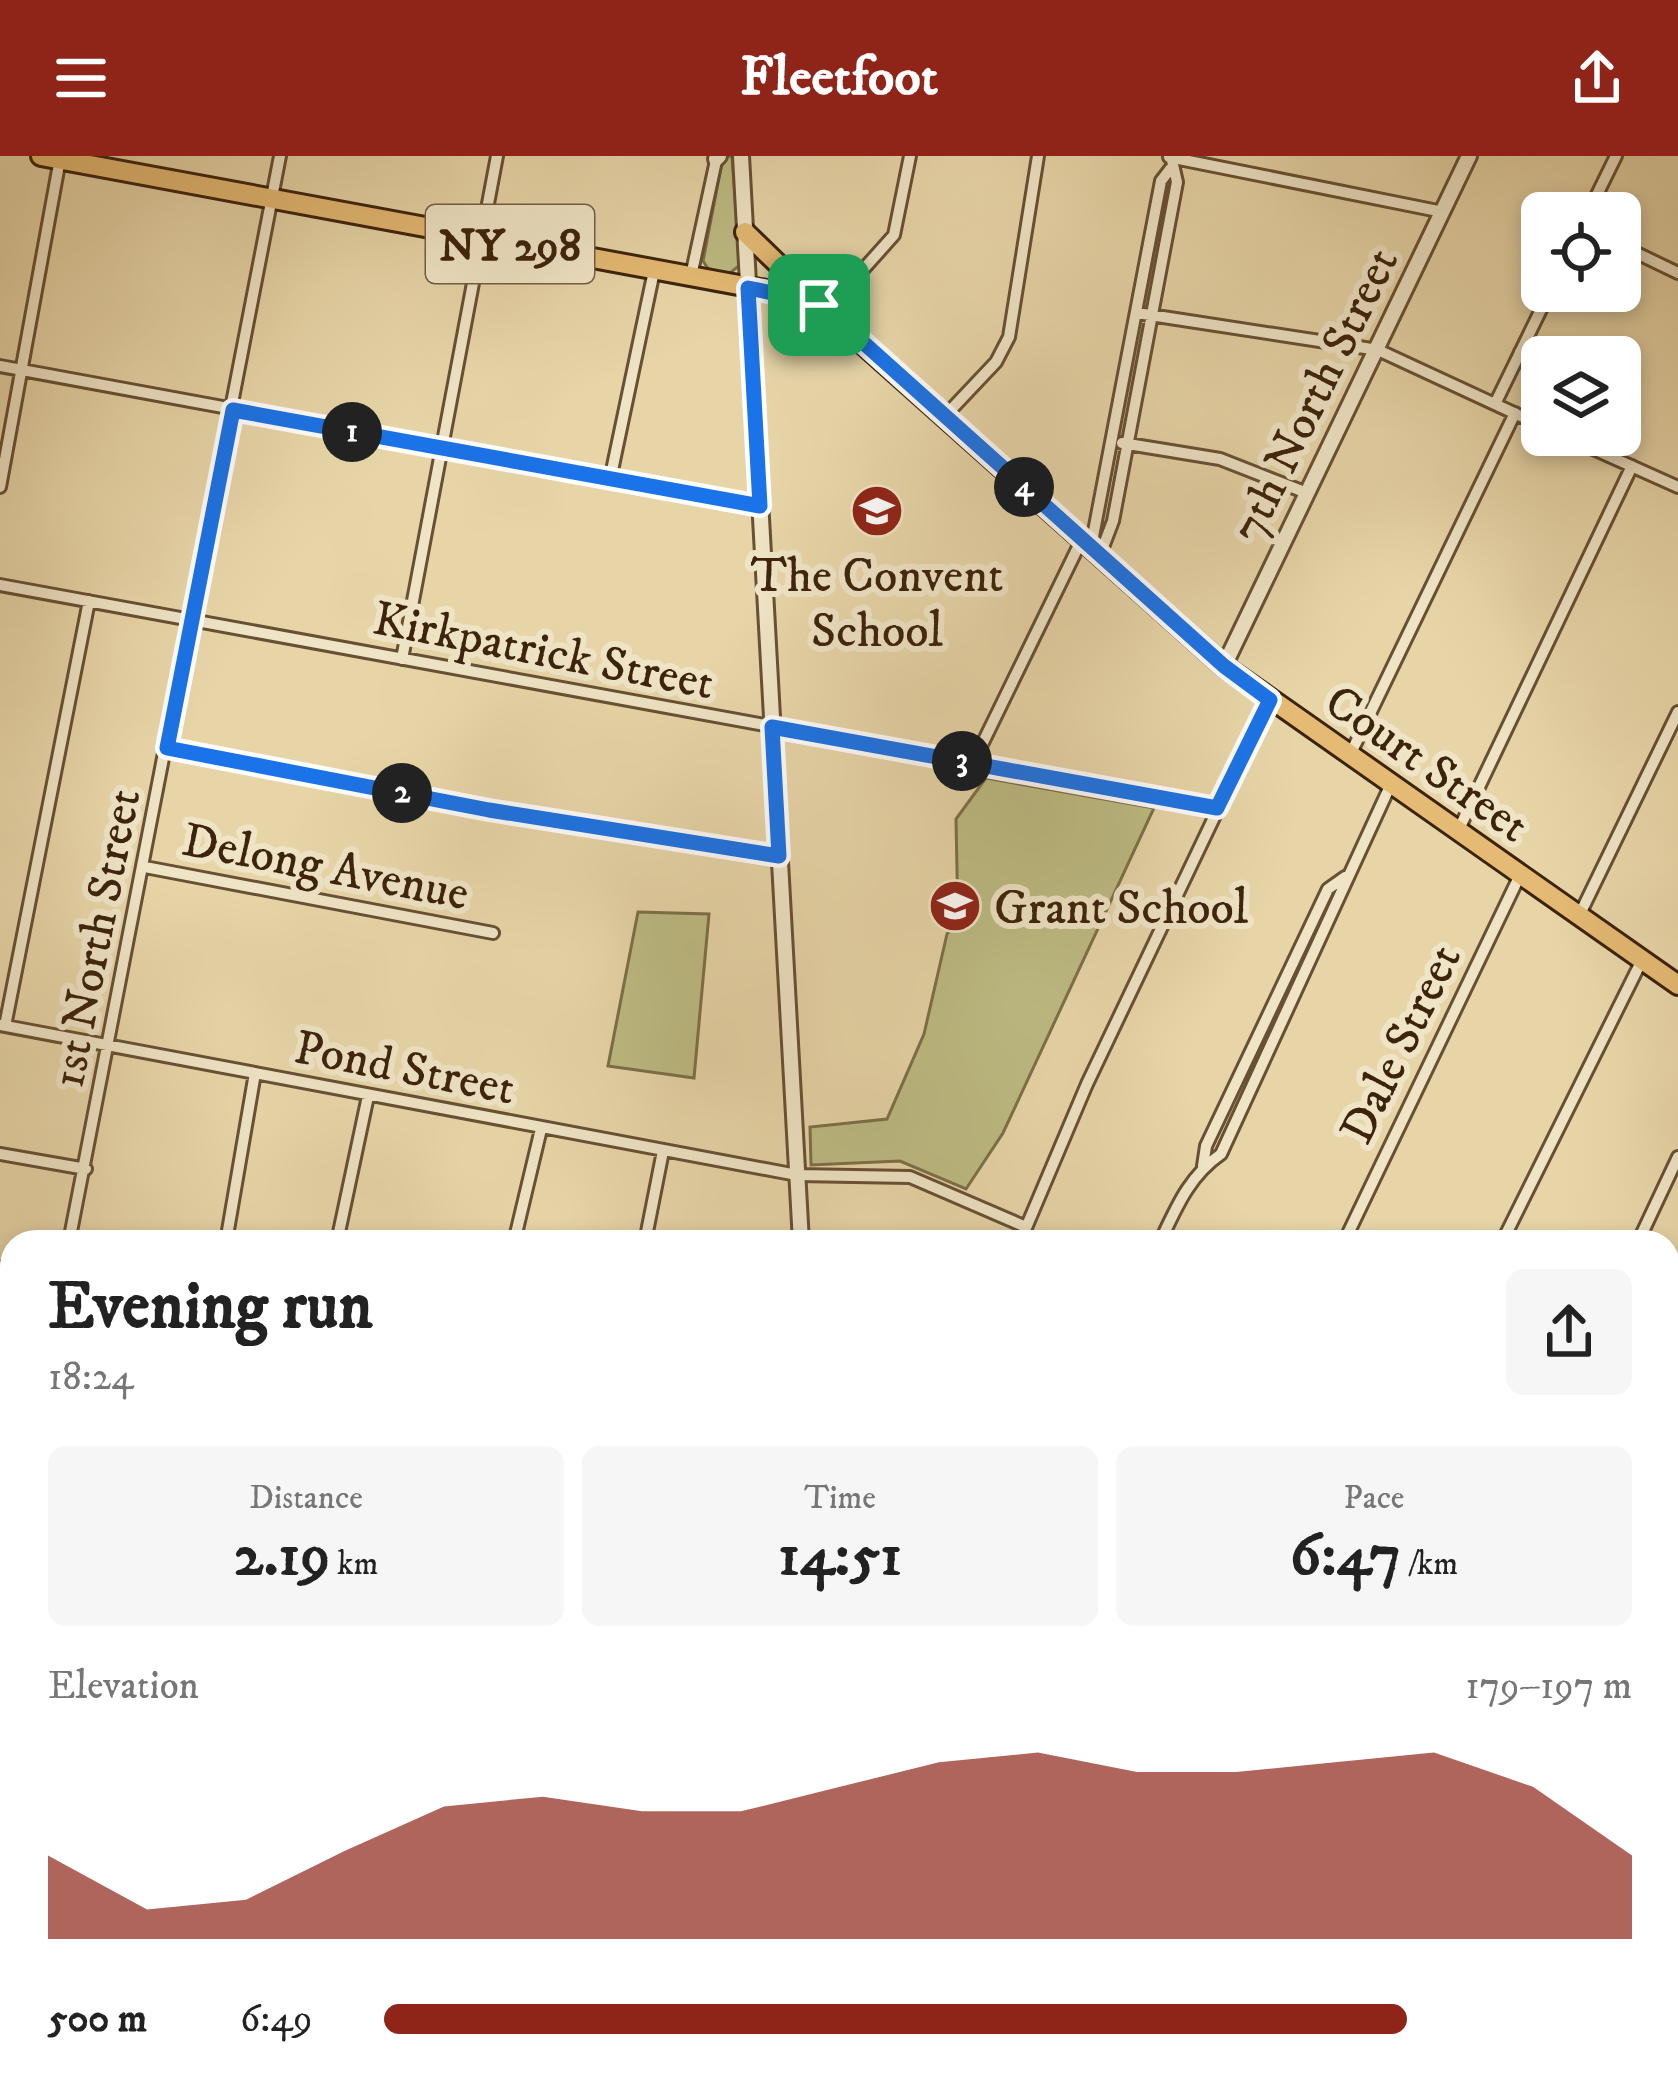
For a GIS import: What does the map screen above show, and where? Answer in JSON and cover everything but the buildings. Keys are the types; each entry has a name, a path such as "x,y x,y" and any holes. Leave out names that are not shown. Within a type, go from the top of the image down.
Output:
{"main road":[{"name":"Court Street","path":"54,157 748,288 823,308 1224,666 1678,986"},
{"path":"745,232 823,308"}],"street":[{"name":"1st North Street","path":"74,1230 280,156"},
{"path":"402,658 497,156"},
{"path":"741,156 800,1230"},
{"path":"823,308 894,235 910,156"},
{"path":"945,416 996,362 1009,337 1038,156"},
{"name":"7th North Street","path":"1224,666 1469,156"},
{"path":"1598,192 1616,156"},
{"path":"0,487 54,157"},
{"path":"691,278 718,157"},
{"path":"1170,159 1443,212"},
{"path":"1091,547 1160,181 1170,159"},
{"path":"973,763 1091,547 1113,521 1177,182 1170,159"},
{"path":"1641,255 1678,273"},
{"path":"610,480 654,271"},
{"path":"1495,404 1540,312"},
{"path":"1137,313 1378,350 1521,416"},
{"path":"0,366 760,506"},
{"path":"1349,754 1515,413"},
{"path":"1112,442 1220,459 1307,493"},
{"path":"1609,456 1677,484"},
{"path":"1458,831 1632,466"},
{"name":"Kirkpatrick Street","path":"0,585 1217,808"},
{"path":"2,1025 89,601"},
{"path":"1026,1228 1087,1084 1270,700"},
{"path":"1579,916 1678,712"},
{"path":"167,748 512,814 779,856"},
{"path":"1167,1230 1202,1166 1206,1146 1328,889 1345,877 1391,784"},
{"name":"Delong Avenue","path":"145,867 494,933"},
{"name":"Dale Street","path":"1350,1230 1520,875"},
{"path":"1508,1230 1642,960"},
{"name":"Pond Street","path":"2,1025 797,1175 910,1177 1026,1228"},
{"path":"228,1230 255,1072"},
{"path":"340,1230 368,1096"},
{"path":"517,1230 541,1129"},
{"path":"647,1230 663,1151"},
{"path":"0,1154 86,1168"},
{"path":"1644,1230 1678,1157"}],"shaded area":[{"path":"732,156 740,265 730,273 709,270 703,261 723,157"},
{"path":"986,778 1154,808 1003,1133 966,1189 900,1161 811,1165 810,1127 887,1119 924,1034 947,934 958,923 956,819"},
{"path":"638,912 709,914 694,1078 608,1066"}],"place":[{"name":"The Convent School","path":"877,511"},
{"name":"Grant School","path":"955,906"}],"route":[{"path":"748,288 819,305 1224,666 1270,700 1217,808 772,727 779,856 489,810 167,748 233,410 760,506 748,288"}]}
